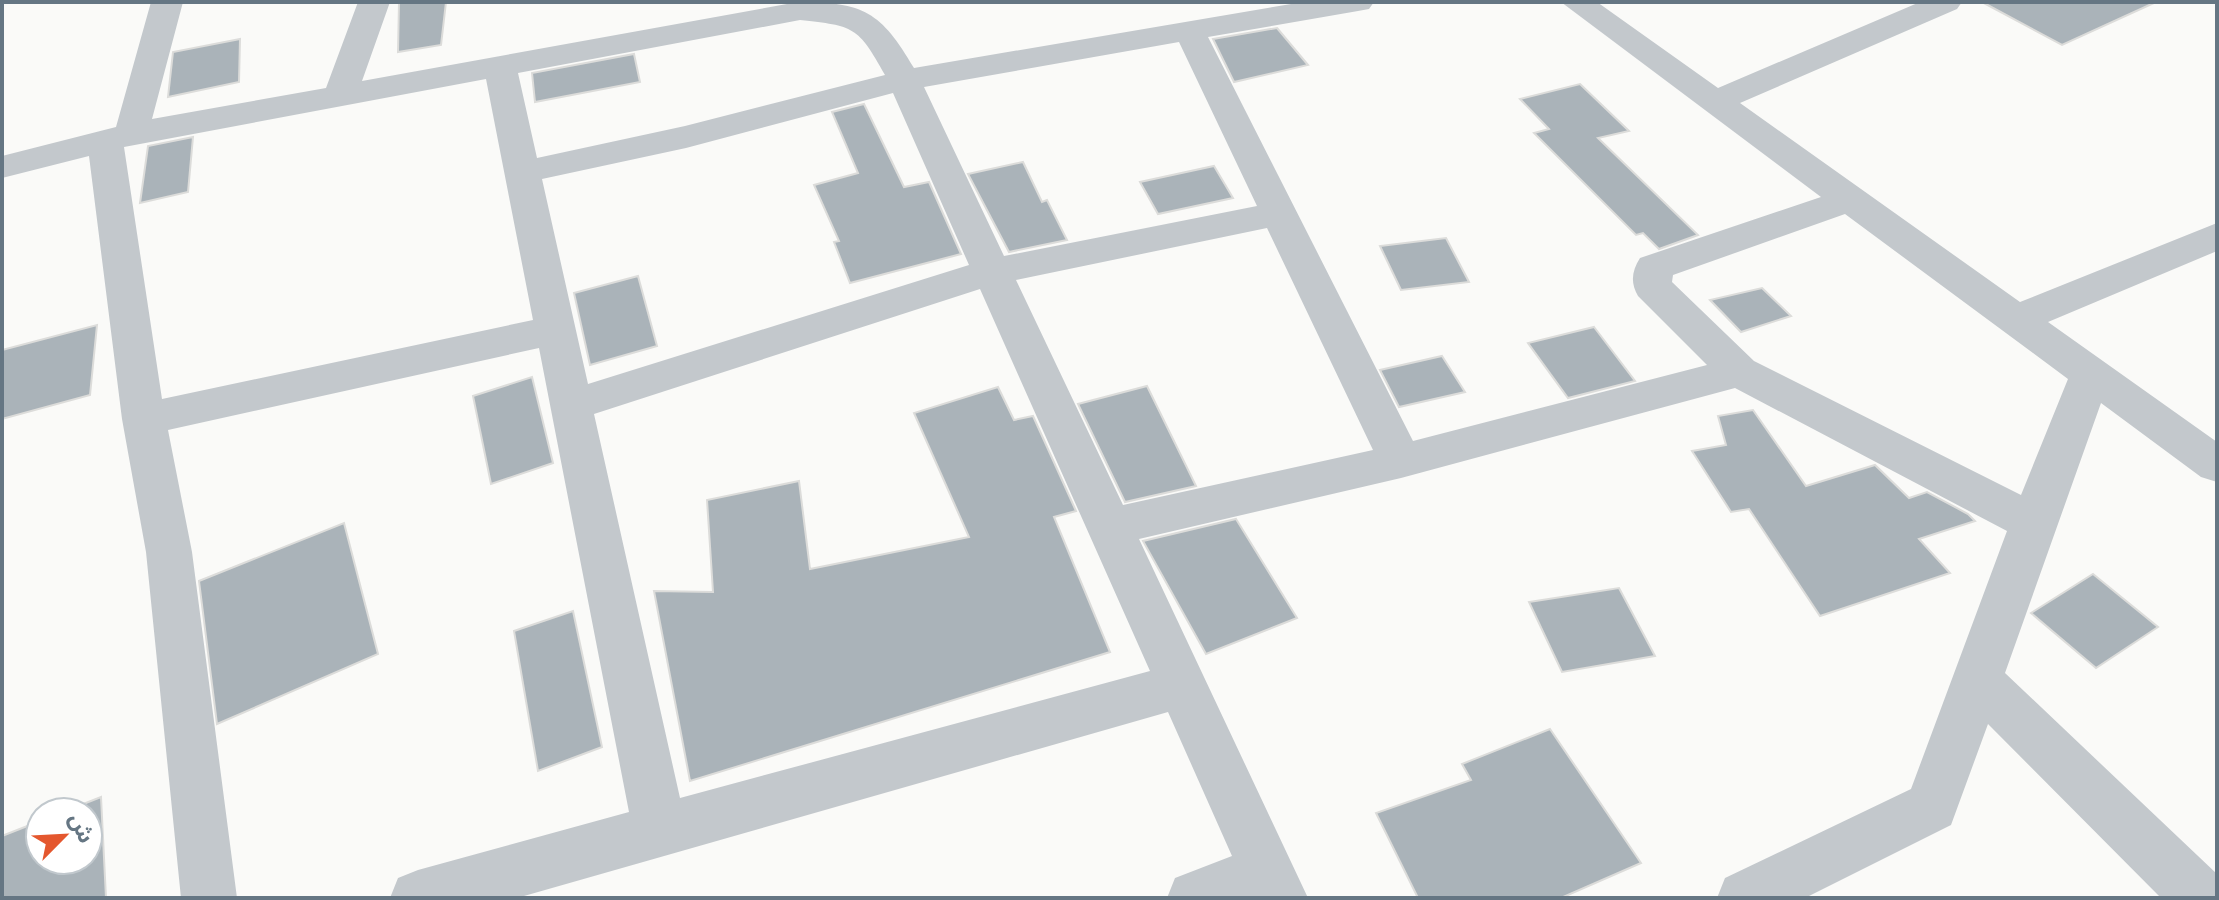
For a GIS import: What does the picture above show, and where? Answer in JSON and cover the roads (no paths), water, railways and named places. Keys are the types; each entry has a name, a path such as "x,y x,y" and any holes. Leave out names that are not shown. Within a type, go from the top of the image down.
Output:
{"street":[{"path":"167,2 118,137 144,419 169,552 209,898"},
{"path":"340,95 374,2"},
{"path":"523,172 686,137 904,80 1358,2"},
{"path":"1577,2 2217,465"},
{"path":"1714,102 1946,2"},
{"path":"2,167 118,137 500,65 665,17 800,11 856,17 881,39 904,80 1107,527 1274,884 1195,898"},
{"path":"1189,31 1401,461"},
{"path":"500,65 660,830"},
{"path":"1849,200 1654,267 1652,286 1739,372 2033,523"},
{"path":"572,405 990,272 1277,214"},
{"path":"2014,320 2217,236"},
{"path":"144,419 557,329"},
{"path":"1107,527 1401,461 1739,372"},
{"path":"1745,898 1932,807 2033,523 2090,375"},
{"path":"1977,679 2201,898"},
{"path":"440,895 660,830 1182,685"}]}
